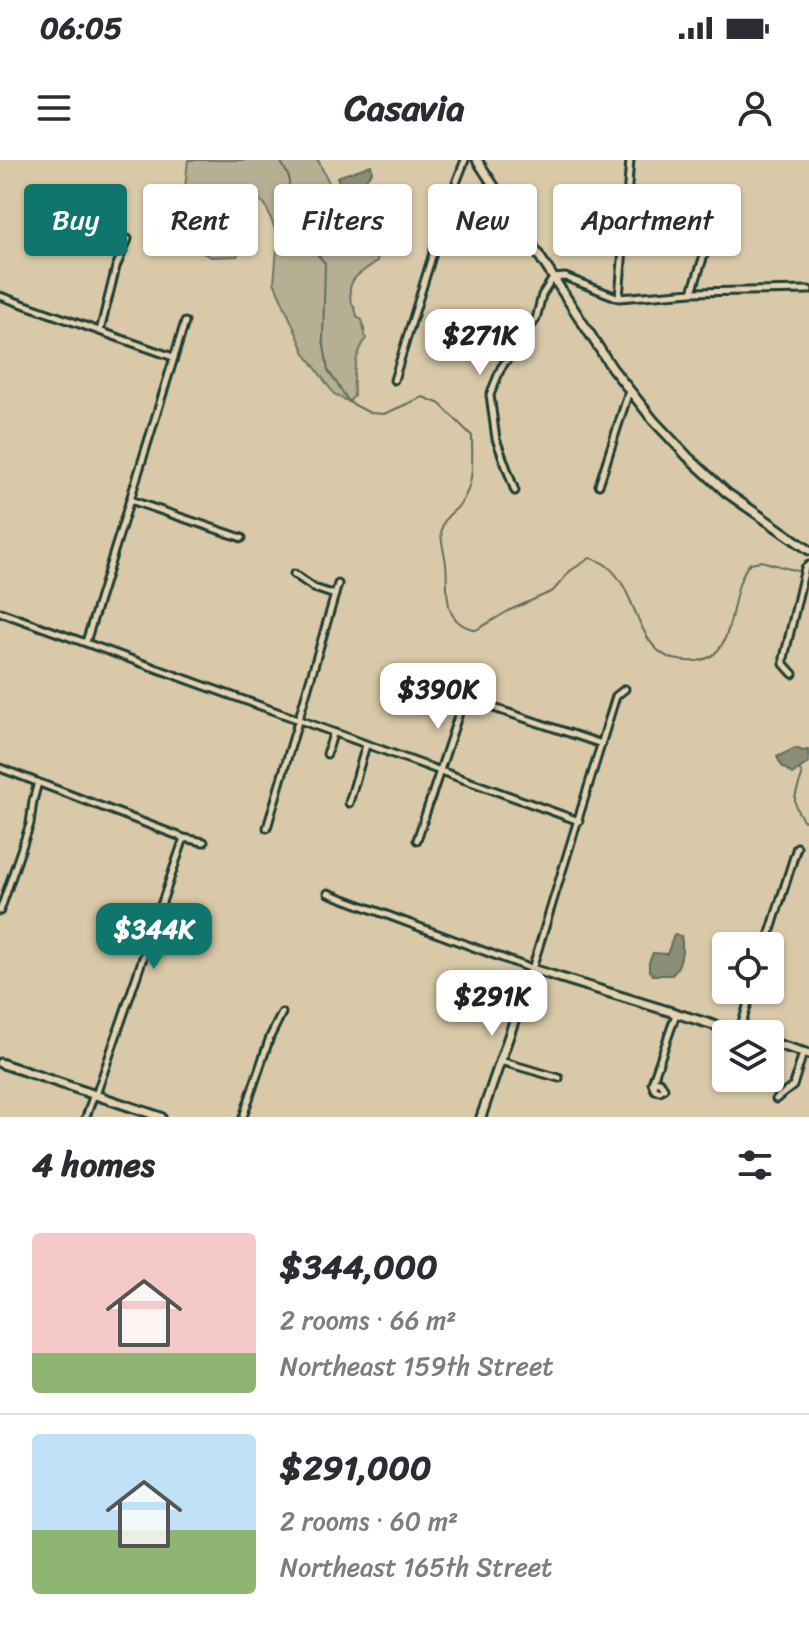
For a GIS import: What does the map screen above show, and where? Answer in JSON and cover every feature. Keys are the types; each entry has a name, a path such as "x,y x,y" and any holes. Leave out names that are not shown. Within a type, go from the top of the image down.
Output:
{"street":[{"path":"394,380 449,201 465,160"},
{"path":"477,160 629,391 663,432 705,473 753,512 809,550"},
{"path":"619,298 630,160"},
{"path":"100,331 116,267 128,239"},
{"path":"692,292 704,256"},
{"path":"553,278 565,277 619,298 692,292 809,290"},
{"path":"515,491 496,439 490,395 501,368 536,319 542,295 553,278"},
{"path":"0,296 173,357"},
{"path":"86,642 185,322"},
{"path":"599,485 629,391"},
{"path":"129,500 242,538"},
{"path":"793,674 784,664 784,658 807,567"},
{"path":"294,574 314,588 335,595"},
{"path":"267,828 338,584"},
{"path":"0,612 579,821"},
{"path":"481,1117 532,969 616,696 625,689"},
{"path":"417,840 464,698 602,744"},
{"path":"327,754 333,734"},
{"path":"349,803 366,745"},
{"path":"0,768 184,838 204,842"},
{"path":"0,911 30,824 38,782"},
{"path":"86,1117 184,838"},
{"path":"770,932 797,847"},
{"path":"328,893 532,969 712,1025"},
{"path":"243,1117 270,1037 282,1013"},
{"path":"652,1083 676,1014"},
{"path":"776,1099 793,1086 806,1054 784,1047"},
{"path":"500,1061 559,1078"},
{"path":"0,1063 161,1117"}],"shaded area":[{"path":"188,160 318,160 330,184 274,184 274,227 265,204 258,200 258,184 186,184"},
{"path":"371,165 372,172 362,184 340,184 337,177"},
{"path":"276,256 378,256 377,261 356,276 351,286 351,300 357,317 362,320 366,339 357,359 354,396 349,402 334,394 305,353 274,282"},
{"path":"795,748 808,750 809,762 792,774 777,757"},
{"path":"674,935 681,936 682,941 678,967 672,975 653,975 649,962 653,953 667,954"}],"waterway":[{"path":"280,160 289,177 289,210 294,215 319,209 325,219 315,252 325,263 323,339 328,370 349,402 370,413 384,414 423,397 440,404 472,436 469,488 461,503 445,519 441,532 451,613 464,626 476,630 510,610 553,591 570,571 590,558 604,563 617,576 644,631 661,653 674,659 697,661 712,656 722,645 736,594 750,563 761,561 801,572"},
{"path":"800,770 802,776 795,803 804,821 809,818"}]}
